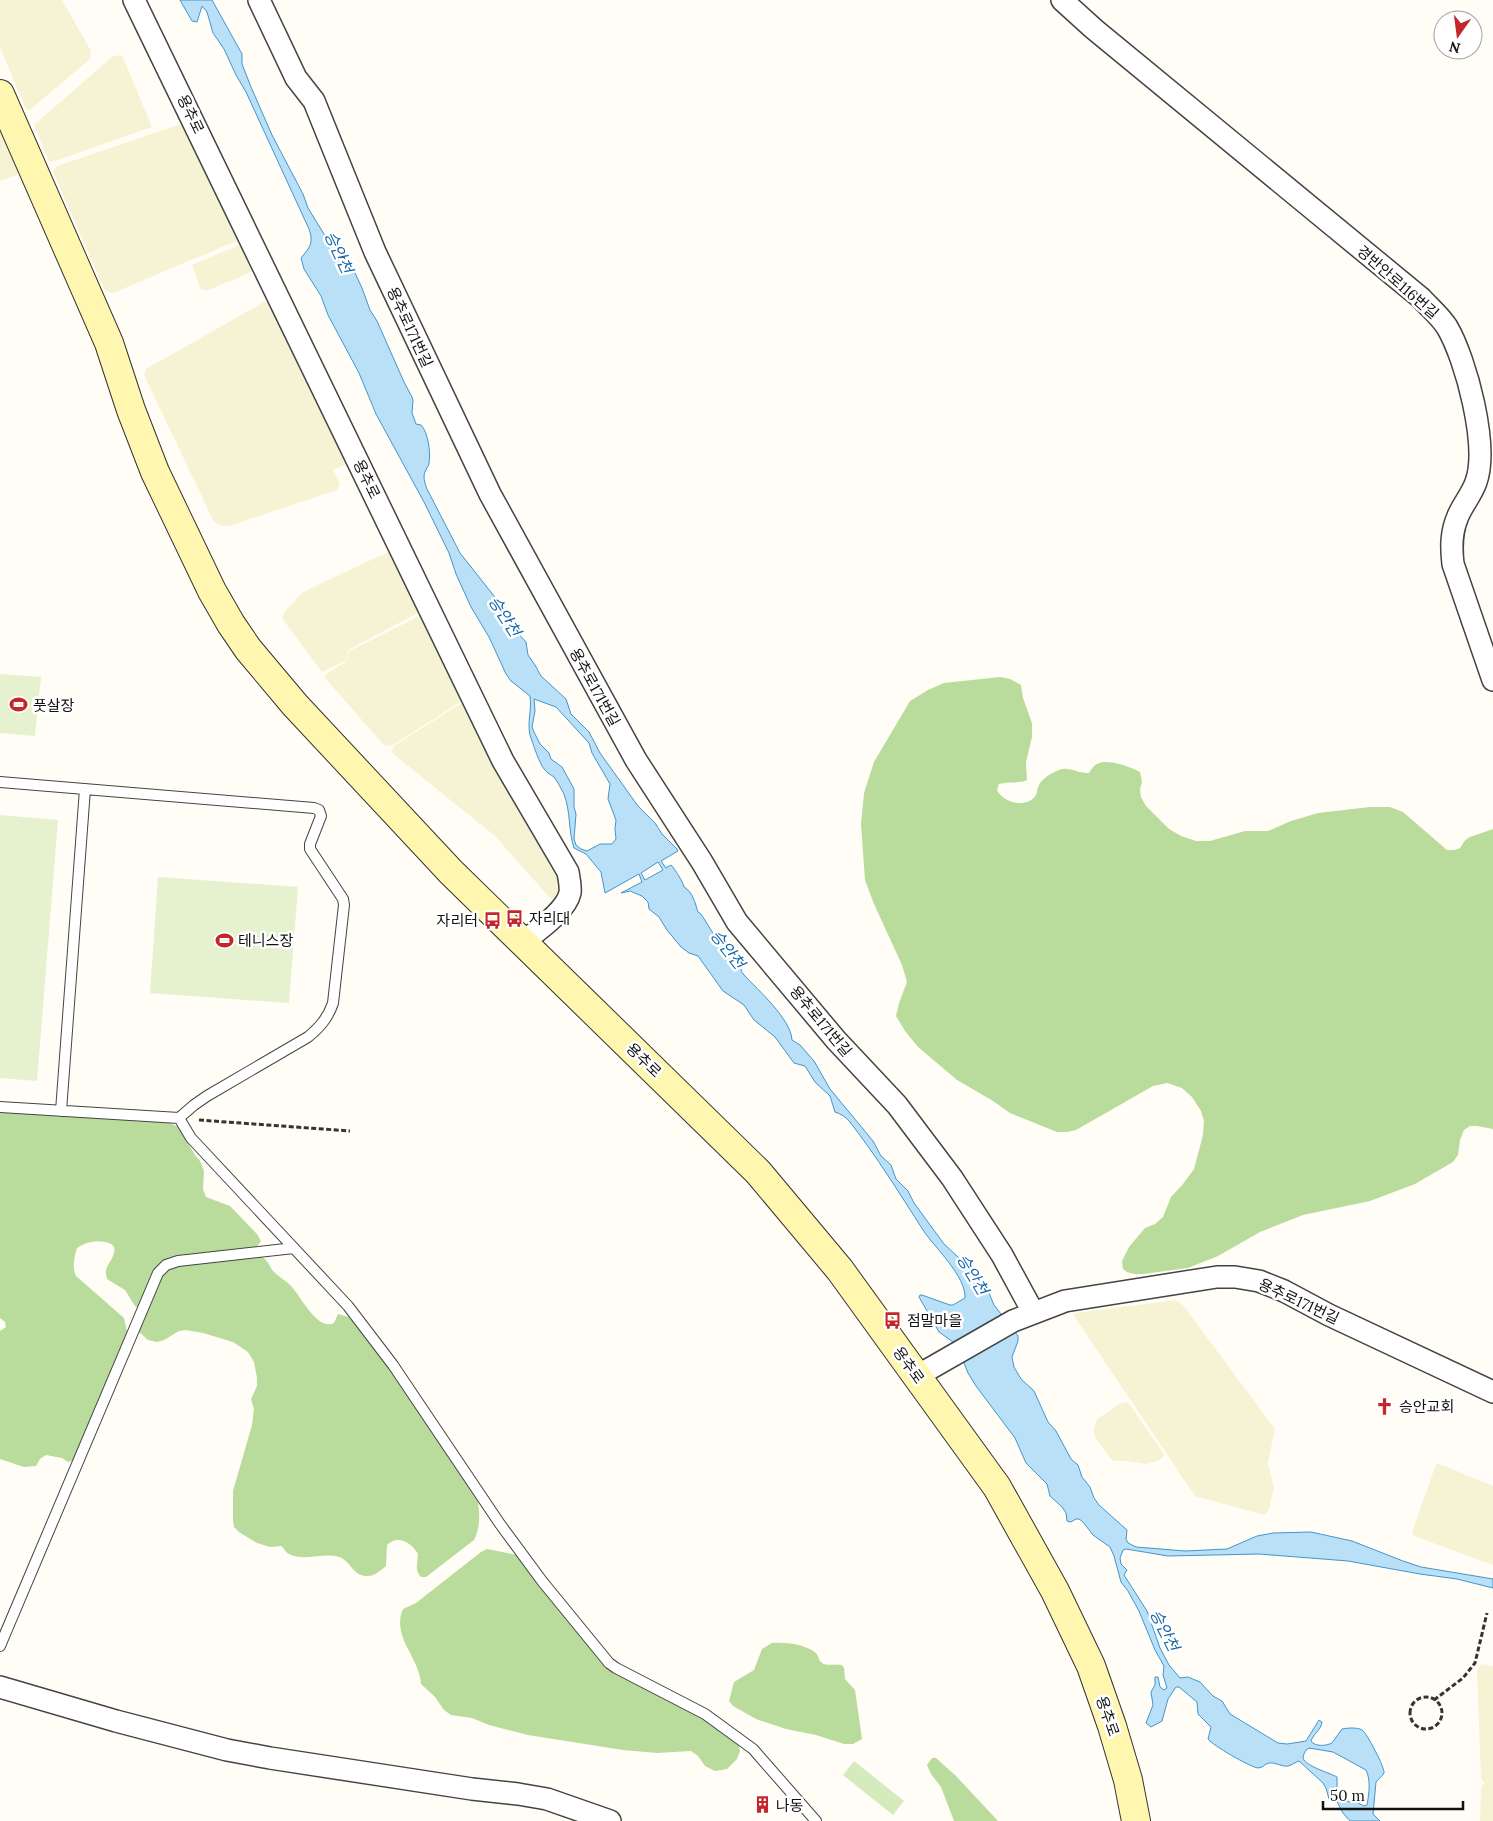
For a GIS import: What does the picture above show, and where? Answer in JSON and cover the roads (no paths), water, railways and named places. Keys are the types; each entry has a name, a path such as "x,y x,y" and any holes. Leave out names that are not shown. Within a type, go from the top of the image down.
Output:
{"street":[{"name":"용추로","path":"134,0 503,761 568,872 571,887 567,902 523,942"},
{"name":"용추로171번길","path":"258,0 296,78 314,101 375,252 490,494 636,760 702,862 737,922 836,1040 897,1105 957,1186 1002,1255 1033,1312"},
{"name":"경반안로116번길","path":"1062,0 1094,29 1421,298 1446,326 1459,353 1469,385 1478,429 1480,464 1476,482 1452,531 1453,564 1493,680"},
{"name":"용추로","path":"0,94 109,343 131,410 155,472 212,591 248,649 295,706 451,872 758,1172 927,1371 997,1487 1056,1591 1091,1666 1128,1780 1136,1821"},
{"name":"용추로171번길","path":"927,1371 1013,1321 1064,1301 1217,1277 1235,1277 1259,1281 1284,1291 1328,1315 1493,1392"},
{"path":"0,1687 116,1721 227,1750 547,1799 610,1821"}],"lane":[{"path":"0,782 314,808 319,810 320,816 310,849 343,899 344,905 333,1003 325,1020 308,1038 194,1104 179,1118 0,1107"},
{"path":"61,1111 85,789"},
{"path":"179,1118 191,1138 348,1306 393,1365 500,1524 542,1581 609,1663 704,1714 753,1750 816,1821"},
{"path":"0,1646 158,1273 166,1264 178,1261 294,1248"}],"water":[{"name":"승안천","path":"180,0 212,0 242,54 242,64 272,135 303,194 308,208 324,234 330,250 342,265 355,273 370,310 377,321 412,397 412,413 416,424 421,425 425,432 430,454 429,464 424,475 425,484 460,553 498,601 516,619 515,630 526,642 528,655 541,676 566,699 571,714 589,732 600,753 638,806 677,849 678,851 661,861 666,868 671,865 675,869 684,887 692,895 698,912 716,938 721,942 722,949 736,959 743,974 780,1014 786,1023 792,1040 800,1045 814,1061 830,1089 873,1141 881,1156 891,1165 896,1179 908,1191 914,1203 944,1244 984,1281 994,1305 1018,1336 1012,1357 1014,1367 1021,1379 1034,1391 1048,1422 1056,1431 1071,1459 1078,1465 1082,1477 1090,1487 1094,1498 1099,1505 1127,1530 1126,1539 1128,1543 1136,1547 1185,1551 1227,1549 1257,1536 1273,1533 1311,1532 1352,1541 1421,1567 1493,1579 1493,1588 1457,1579 1348,1561 1259,1554 1168,1556 1123,1550 1120,1558 1121,1564 1127,1570 1124,1575 1147,1611 1160,1648 1169,1665 1180,1678 1188,1677 1200,1682 1213,1696 1222,1701 1230,1714 1278,1743 1287,1744 1306,1741 1319,1720 1322,1722 1321,1725 1311,1741 1318,1745 1332,1743 1342,1729 1357,1728 1362,1730 1384,1770 1384,1773 1376,1782 1373,1814 1380,1821 1350,1821 1336,1800 1329,1799 1323,1783 1299,1761 1288,1766 1269,1763 1258,1768 1216,1746 1208,1739 1211,1727 1198,1714 1197,1702 1179,1687 1176,1687 1168,1699 1162,1721 1151,1727 1146,1723 1153,1705 1151,1692 1155,1685 1155,1677 1158,1677 1160,1687 1164,1690 1167,1688 1163,1675 1164,1666 1155,1650 1139,1611 1121,1582 1110,1547 1093,1535 1079,1519 1071,1522 1067,1521 1066,1513 1062,1507 1050,1496 1047,1484 1026,1463 1015,1438 976,1386 968,1373 958,1348 939,1332 919,1297 922,1295 950,1305 965,1298 961,1281 949,1262 923,1230 860,1135 847,1119 835,1112 830,1096 815,1082 805,1066 794,1063 775,1037 754,1020 744,1005 723,991 698,956 689,953 681,947 659,917 649,909 648,902 642,896 630,891 621,893 642,882 639,874 605,893 601,872 586,854 574,848 564,794 554,777 543,768 530,735 530,696 511,681 506,674 489,637 471,607 449,553 424,502 376,414 359,373 328,315 321,296 304,269 301,258 310,245 309,229 246,92 224,49 213,33 207,12 202,6 197,22 192,21","holes":["534,699 556,707 589,743 592,753 610,784 608,799 616,820 616,839 612,844 600,844 587,851 576,845 574,839 576,814 574,789 562,767 551,759 549,753 540,744 534,732 532,727 535,711","658,862 663,870 645,880 641,873","1309,1748 1333,1752 1366,1770 1369,1783 1367,1805 1364,1806 1344,1799 1337,1787 1337,1777 1308,1764 1303,1758 1306,1750"]}],"place":[{"name":"풋살장","path":"19,705"},
{"name":"자리대","path":"515,918"},
{"name":"자리터","path":"492,920"},
{"name":"테니스장","path":"224,940"},
{"name":"점말마을","path":"893,1320"},
{"name":"승안교회","path":"1385,1406"},
{"name":"나동","path":"762,1805"}]}
